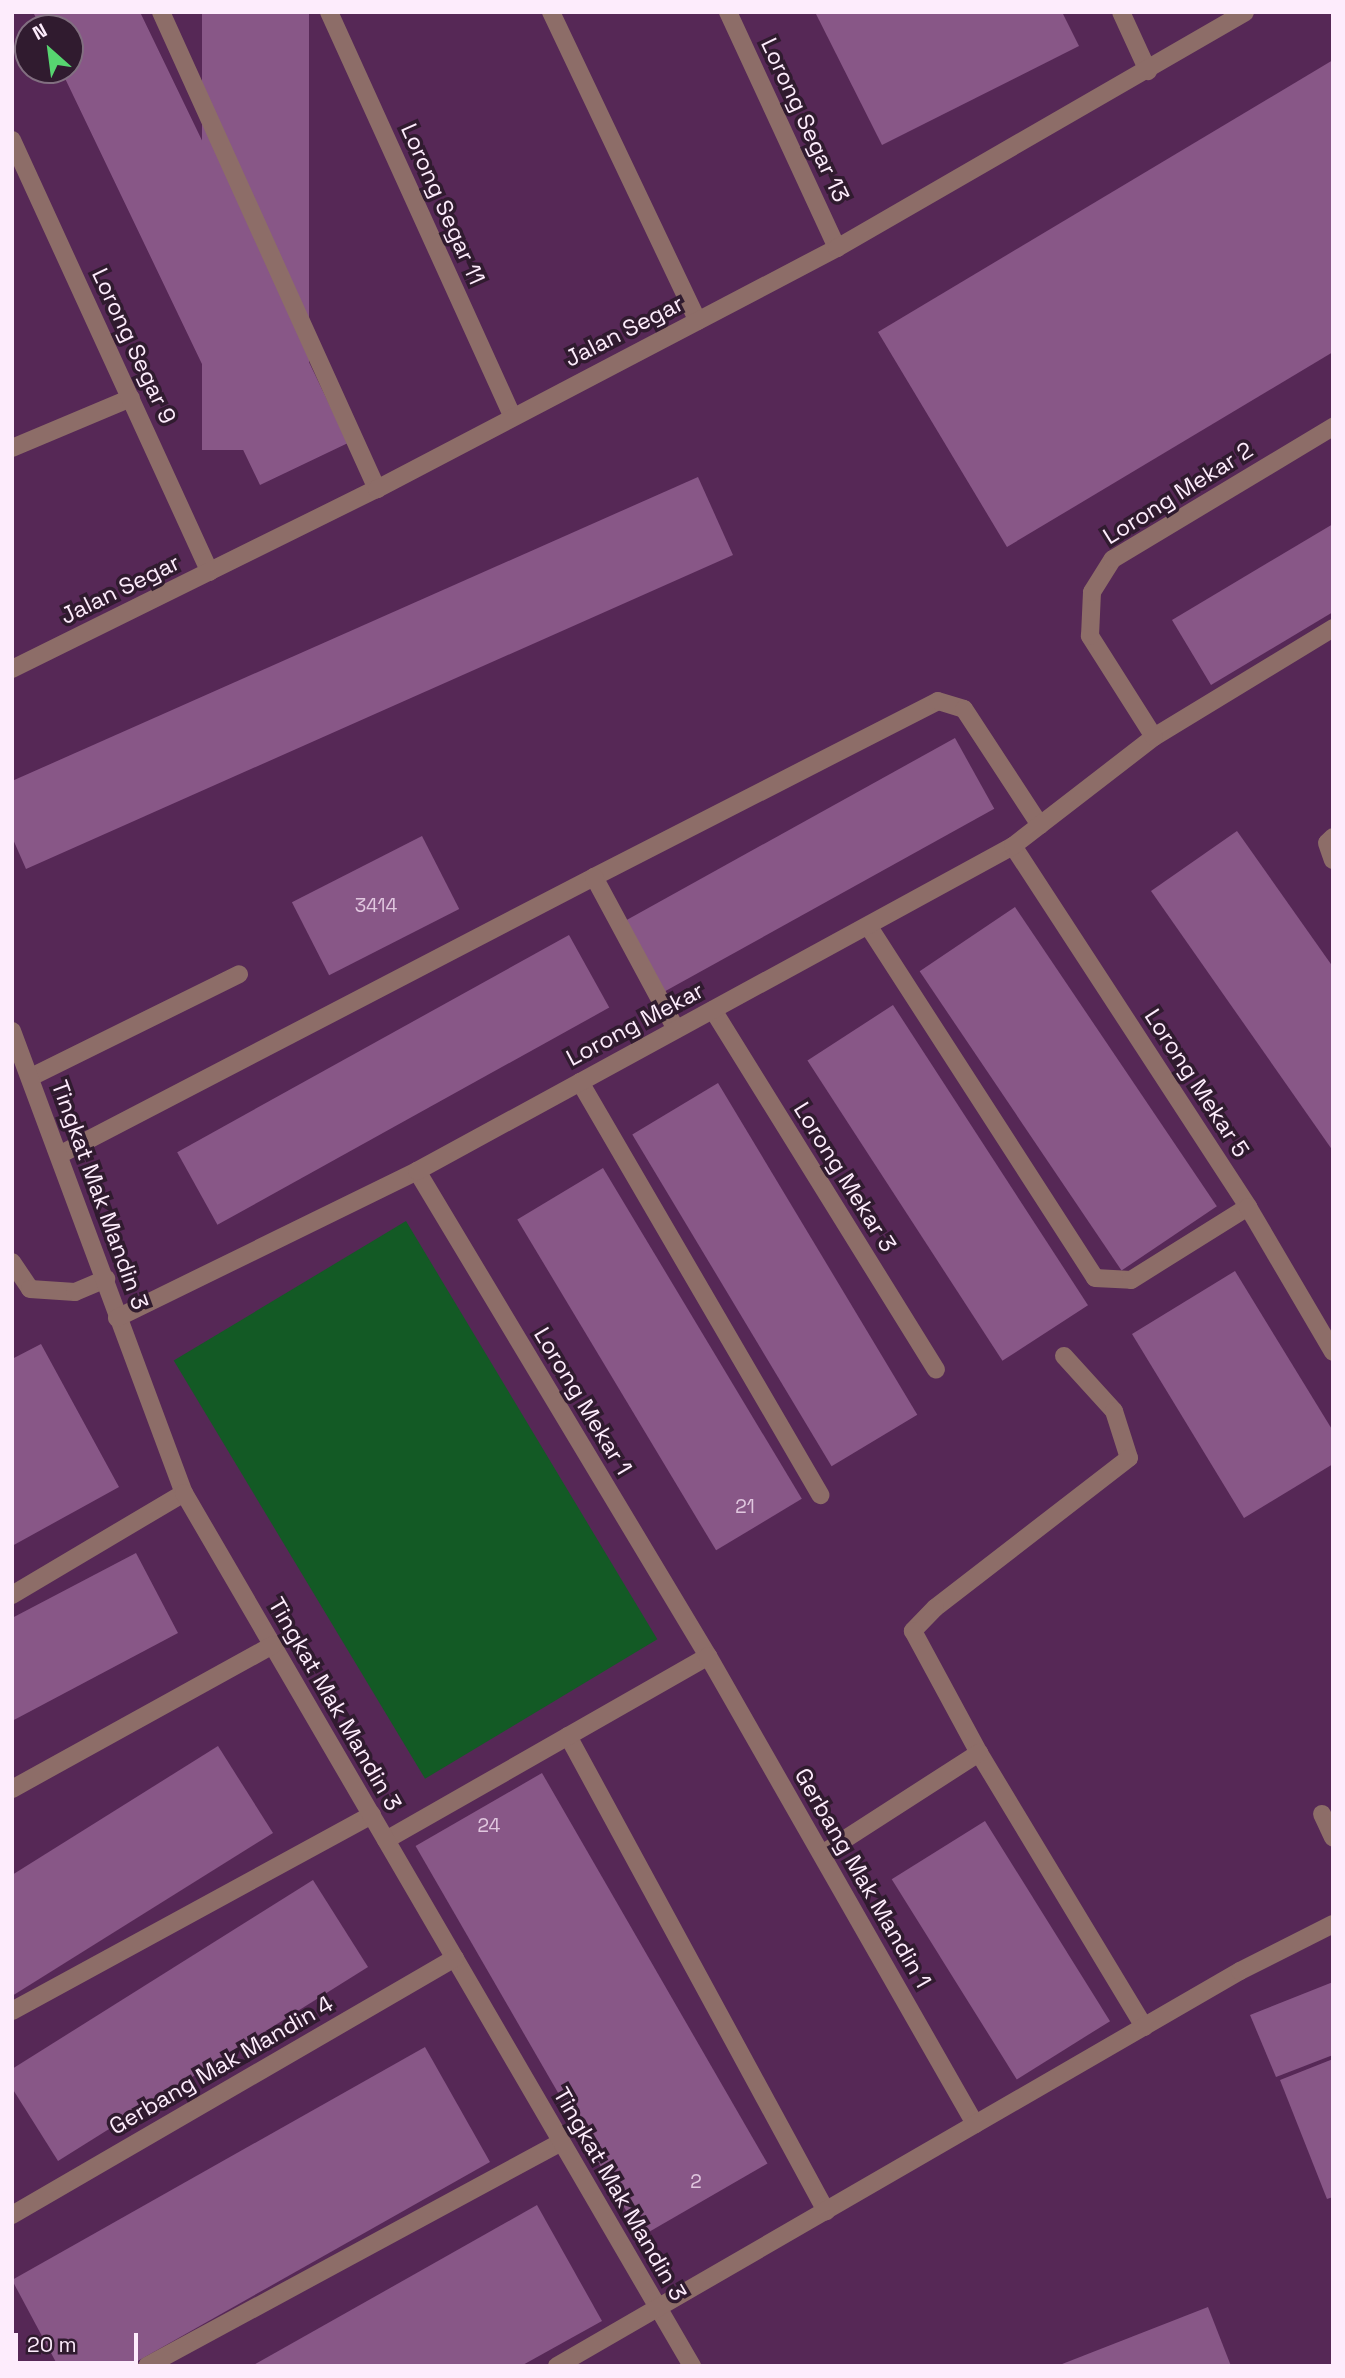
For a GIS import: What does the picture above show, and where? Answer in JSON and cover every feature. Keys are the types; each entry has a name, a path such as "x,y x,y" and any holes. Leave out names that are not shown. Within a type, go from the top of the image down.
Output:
{"street":[{"path":"161,12 377,489"},
{"name":"Lorong Segar 11","path":"329,12 512,416"},
{"path":"551,12 698,321"},
{"name":"Lorong Segar 13","path":"728,12 837,248"},
{"path":"1121,12 1148,71"},
{"name":"Jalan Segar","path":"12,669 377,489 837,248 1148,71 1245,12"},
{"name":"Lorong Segar 9","path":"12,140 210,572"},
{"path":"12,448 131,398"},
{"name":"Lorong Mekar 2","path":"1154,737 1090,636 1092,592 1113,559 1333,427"},
{"name":"Lorong Mekar","path":"117,1318 417,1171 869,927 1013,846 1154,737 1333,628"},
{"path":"61,1154 938,701 964,709 1040,825"},
{"path":"1333,837 1328,844 1333,860"},
{"name":"Lorong Mekar 5","path":"1013,846 1248,1207 1333,1352"},
{"path":"594,877 676,1029"},
{"path":"869,927 1095,1278 1131,1280 1248,1207"},
{"path":"32,1077 239,974"},
{"name":"Lorong Mekar 3","path":"713,1010 936,1369"},
{"name":"Tingkat Mak Mandin 3","path":"12,1031 61,1154 106,1279 117,1318 184,1493 692,2366"},
{"path":"580,1082 820,1495"},
{"name":"Lorong Mekar 1","path":"417,1171 708,1656"},
{"path":"12,1262 30,1289 75,1292 106,1279"},
{"path":"1064,1356 1114,1411 1129,1458 935,1608 913,1631 979,1753 1144,2027"},
{"path":"12,1595 184,1493"},
{"path":"12,1789 273,1645"},
{"path":"386,1840 708,1656"},
{"name":"Gerbang Mak Mandin 1","path":"708,1656 975,2124"},
{"path":"568,1736 826,2211"},
{"path":"821,1854 979,1753"},
{"path":"1322,1814 1333,1838"},
{"path":"12,2011 372,1815"},
{"path":"557,2366 1144,2027 1333,1924"},
{"name":"Gerbang Mak Mandin 4","path":"12,2215 455,1958"},
{"path":"147,2366 561,2142"}],"green space":[{"path":"406,1221 657,1639 425,1779 174,1361"}],"building":[{"path":"33,12 140,12 348,443 260,485 68,84 84,84 84,14"},
{"path":"202,12 309,12 309,450 202,450"},
{"path":"815,12 1062,12 1079,46 882,145"},
{"path":"1333,60 1333,352 1007,547 878,332"},
{"path":"698,477 733,555 26,869 12,837 12,781"},
{"path":"1333,524 1333,612 1211,685 1172,620"},
{"path":"955,738 994,809 663,993 624,922"},
{"path":"1237,831 1333,967 1333,1151 1151,891"},
{"path":"422,836 459,909 329,975 292,902"},
{"path":"1015,907 1217,1206 1122,1271 920,971"},
{"path":"569,935 609,1008 217,1225 177,1152"},
{"path":"893,1005 1088,1305 1002,1361 807,1061"},
{"path":"718,1083 917,1415 832,1466 632,1135"},
{"path":"603,1168 802,1499 716,1550 517,1220"},
{"path":"1235,1271 1333,1431 1333,1464 1244,1518 1132,1334"},
{"path":"41,1344 119,1487 12,1546 12,1359"},
{"path":"136,1553 178,1633 12,1721 12,1618"},
{"path":"218,1746 273,1833 12,1996 12,1875"},
{"path":"542,1773 768,2164 641,2237 416,1846"},
{"path":"985,1821 1110,2021 1017,2079 892,1879"},
{"path":"313,1880 368,1967 58,2161 12,2088 12,2069"},
{"path":"1333,1982 1333,2055 1276,2077 1250,2015"},
{"path":"425,2047 490,2162 129,2366 58,2366 12,2280"},
{"path":"1333,2059 1333,2197 1327,2199 1280,2080"},
{"path":"537,2205 602,2321 521,2366 252,2366"},
{"path":"1208,2307 1231,2366 1057,2366"}]}
